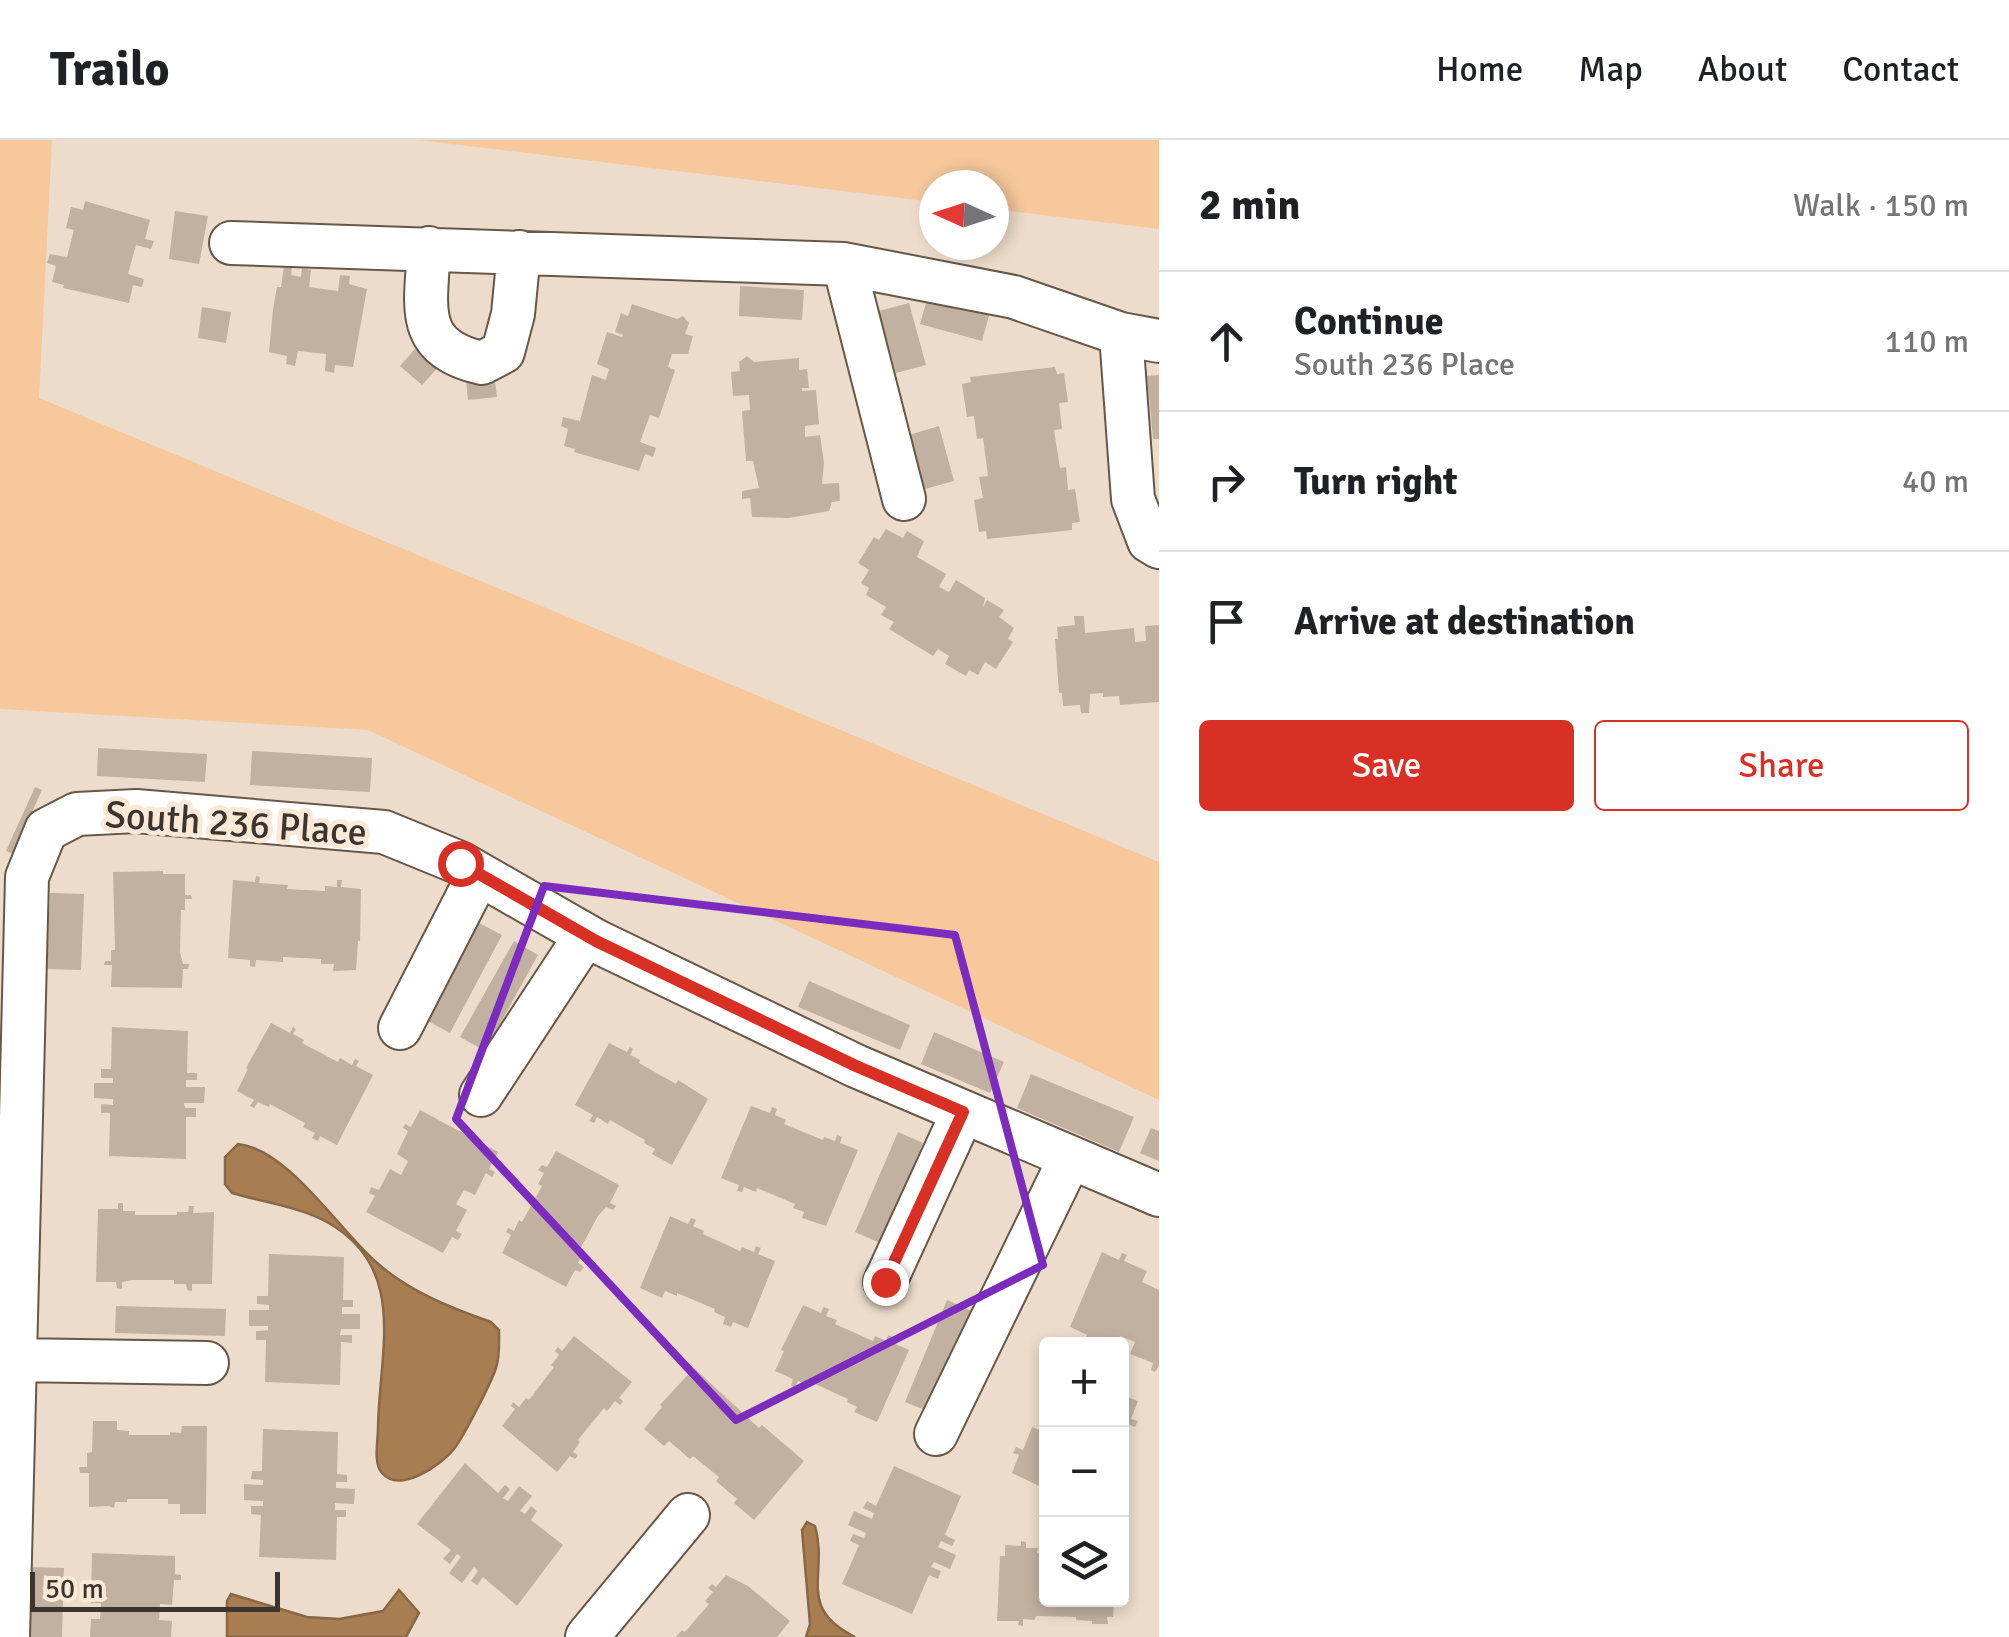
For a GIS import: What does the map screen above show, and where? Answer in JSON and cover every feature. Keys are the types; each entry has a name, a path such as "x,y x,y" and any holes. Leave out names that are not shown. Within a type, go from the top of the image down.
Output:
{"street":[{"path":"232,243 844,264 1014,297 1140,337 1133,499 1150,540 1159,547"},
{"path":"429,248 426,306 435,342 454,357 482,363 503,352 519,252"},
{"path":"844,264 904,498"},
{"name":"South 236 Place","path":"8,1637 26,877 46,830 77,814 136,810 384,832 479,874 586,935 856,1066 1159,1195"},
{"path":"400,1028 479,874"},
{"path":"481,1095 586,935"},
{"path":"885,1282 963,1112"},
{"path":"936,1434 1070,1158"},
{"path":"15,1360 207,1363"},
{"path":"587,1637 688,1515"}],"highlighted area":[{"path":"544,886 955,935 1043,1265 736,1420 456,1119"}],"shaded area":[{"path":"0,140 52,140 39,398 1159,862 1159,1100 368,730 0,709"},
{"path":"419,140 1159,140 1159,229 1009,211 1009,170 919,170 919,200"},
{"path":"238,1144 257,1149 294,1175 361,1248 402,1282 491,1322 499,1330 493,1375 464,1433 454,1449 420,1475 390,1479 378,1464 384,1314 370,1263 353,1241 327,1222 232,1193 225,1184 225,1157"},
{"path":"807,1522 815,1526 818,1588 825,1614 855,1637 806,1637 810,1624 802,1530"},
{"path":"399,1590 419,1613 406,1637 227,1637 227,1601 231,1594 307,1617 339,1619 383,1611"}],"building":[{"path":"85,201 150,220 145,239 154,241 151,249 136,245 128,274 144,279 142,287 133,285 129,303 52,282 56,266 47,263 50,254 67,257 74,230 66,228 71,207 83,210"},
{"path":"175,211 208,216 199,264 169,259"},
{"path":"284,266 292,267 291,275 301,277 302,268 311,270 309,287 338,291 340,275 350,276 349,284 367,289 353,367 335,365 334,373 325,371 326,354 298,351 295,366 286,364 287,356 269,352 273,309"},
{"path":"740,286 804,290 802,320 739,316"},
{"path":"928,296 990,312 982,341 920,324"},
{"path":"909,303 926,365 896,373 879,311"},
{"path":"632,304 677,319 683,316 689,323 685,334 693,336 688,354 672,354 668,367 675,370 659,418 650,415 640,442 656,448 653,457 645,454 639,471 574,452 575,449 564,446 568,429 561,426 563,417 580,421 592,375 606,380 609,369 597,364 607,332 622,337 615,332 621,313 628,316"},
{"path":"202,307 231,312 226,343 198,338"},
{"path":"421,342 443,362 422,385 400,366"},
{"path":"747,356 754,362 799,358 799,370 807,369 809,388 802,391 816,390 819,424 805,426 805,437 820,435 822,484 839,483 840,501 832,502 829,511 789,518 752,517 750,498 742,499 742,491 759,488 753,461 746,461 742,411 750,410 749,395 733,396 731,372 740,371 739,362"},
{"path":"493,366 497,397 468,400 465,369"},
{"path":"1055,367 1057,374 1064,373 1068,402 1059,403 1062,429 1054,430 1060,468 1066,467 1068,490 1075,489 1080,522 1072,523 1072,530 987,539 986,531 979,532 974,500 983,498 979,477 988,476 983,438 977,439 974,416 967,417 962,384 971,382 970,377"},
{"path":"1159,375 1159,439 1153,439 1147,376"},
{"path":"939,426 954,481 925,489 909,435"},
{"path":"886,529 903,538 907,531 924,541 917,557 946,574 939,587 949,592 956,580 985,598 983,607 987,600 1004,610 999,617 1014,628 1008,639 1013,642 996,669 985,662 978,675 969,670 966,676 945,664 949,656 938,649 933,656 889,629 894,622 881,615 886,607 866,595 869,588 861,583 869,570 858,563 874,537 879,540"},
{"path":"1074,616 1084,616 1085,633 1134,628 1135,642 1146,641 1145,626 1159,625 1159,702 1120,705 1119,696 1103,697 1103,693 1090,694 1089,713 1081,713 1080,705 1063,706 1055,639 1057,627 1075,625"},
{"path":"98,748 207,754 205,782 97,776"},
{"path":"252,751 372,758 370,792 250,785"},
{"path":"35,787 42,790 13,854 6,851"},
{"path":"113,872 185,874 185,895 192,899 185,899 185,910 181,910 180,952 183,964 189,964 188,969 183,969 182,988 111,987 112,965 104,965 111,961 111,950 115,950"},
{"path":"256,876 260,877 259,883 288,885 287,889 325,891 325,886 337,887 337,880 342,880 341,887 361,889 356,970 333,971 334,964 321,964 321,959 256,960 255,967 250,966 250,960 228,958 233,880 255,882"},
{"path":"50,893 84,894 81,970 47,969"},
{"path":"477,922 502,935 450,1033 426,1020"},
{"path":"514,941 538,955 485,1051 460,1037"},
{"path":"809,981 910,1025 900,1050 798,1007"},
{"path":"271,1023 290,1033 293,1027 293,1034 304,1040 302,1043 338,1062 340,1058 352,1065 355,1059 359,1061 356,1066 373,1075 337,1145 320,1136 318,1141 312,1138 315,1133 303,1127 305,1123 270,1104 269,1107 258,1102 254,1108 250,1106 254,1100 237,1091"},
{"path":"112,1027 188,1031 187,1073 197,1073 197,1080 186,1080 186,1087 205,1087 204,1103 184,1103 185,1108 196,1108 196,1117 186,1117 186,1159 109,1156 110,1113 101,1113 101,1104 113,1105 113,1099 94,1098 94,1083 113,1083 113,1078 101,1078 101,1069 111,1069"},
{"path":"934,1032 1004,1062 990,1093 921,1064"},
{"path":"609,1043 627,1052 630,1047 630,1055 639,1063 708,1099 672,1165 652,1154 655,1149 645,1140 610,1120 608,1124 597,1117 594,1123 589,1121 593,1115 575,1105"},
{"path":"1031,1074 1134,1117 1119,1152 1017,1108"},
{"path":"751,1106 770,1113 772,1107 777,1109 775,1115 786,1120 784,1124 823,1140 824,1137 835,1141 837,1135 842,1137 840,1143 858,1150 826,1226 802,1218 804,1212 793,1208 795,1204 757,1188 756,1192 744,1187 742,1192 737,1191 739,1185 721,1178"},
{"path":"420,1110 498,1152 489,1169 495,1172 492,1177 486,1173 475,1195 464,1190 456,1204 467,1210 456,1231 462,1234 458,1240 452,1237 443,1253 366,1212 375,1196 369,1193 371,1187 379,1190 390,1169 401,1175 408,1161 397,1154 408,1131 403,1128 405,1124 411,1127"},
{"path":"1151,1128 1159,1131 1159,1161 1140,1153"},
{"path":"898,1132 923,1143 880,1243 855,1232"},
{"path":"556,1151 619,1185 610,1203 616,1206 613,1210 606,1207 598,1216 579,1251 583,1253 578,1263 584,1267 580,1272 575,1270 566,1287 502,1253 511,1235 506,1232 508,1228 514,1231 519,1220 522,1222 542,1186 538,1184 544,1173 538,1170 542,1165 547,1167"},
{"path":"118,1203 123,1203 123,1211 135,1211 135,1215 177,1215 188,1212 189,1206 194,1206 193,1213 214,1212 212,1284 192,1284 192,1291 187,1290 186,1284 174,1284 174,1280 133,1280 122,1282 122,1289 117,1288 116,1282 96,1282 98,1209 118,1209"},
{"path":"670,1216 688,1224 691,1218 696,1220 693,1226 703,1234 740,1251 742,1247 754,1252 756,1246 761,1248 758,1254 775,1261 748,1328 733,1322 731,1327 723,1324 725,1317 715,1309 677,1293 665,1291 662,1298 640,1288"},
{"path":"1102,1252 1119,1260 1122,1253 1127,1255 1124,1261 1147,1271 1142,1282 1159,1290 1159,1366 1155,1372 1151,1370 1153,1363 1130,1354 1135,1342 1129,1337 1086,1337 1070,1327"},
{"path":"269,1254 344,1257 343,1300 353,1300 353,1307 342,1307 342,1314 360,1314 360,1329 341,1329 340,1335 352,1335 352,1343 341,1342 340,1385 265,1382 266,1340 256,1340 256,1331 272,1330 268,1326 249,1326 249,1310 269,1310 269,1305 257,1304 257,1296 268,1296"},
{"path":"947,1300 972,1311 930,1412 905,1402"},
{"path":"803,1305 821,1313 823,1307 829,1309 826,1316 837,1320 835,1324 873,1341 875,1336 886,1341 888,1335 893,1337 891,1342 909,1350 877,1422 854,1412 857,1407 848,1399 811,1382 809,1386 798,1381 795,1387 791,1386 793,1379 775,1371"},
{"path":"116,1306 226,1309 225,1336 115,1333"},
{"path":"574,1336 632,1382 619,1398 623,1401 620,1405 615,1401 607,1411 604,1408 578,1440 573,1452 578,1455 575,1459 570,1456 557,1472 502,1426 515,1409 511,1406 513,1402 519,1407 526,1398 529,1400 554,1367 551,1365 559,1355 555,1351 558,1347 562,1351"},
{"path":"694,1368 759,1428 762,1425 804,1461 754,1520 716,1481 719,1477 693,1456 690,1459 669,1441 664,1446 644,1429"},
{"path":"1129,1398 1138,1401 1131,1419 1138,1421 1135,1427 1129,1424"},
{"path":"93,1421 117,1421 117,1430 129,1431 129,1435 170,1435 181,1433 182,1426 207,1426 206,1514 180,1514 180,1504 168,1504 168,1499 127,1499 115,1502 114,1508 89,1507 89,1473 80,1473 79,1467 87,1467 87,1453 92,1452"},
{"path":"1032,1427 1039,1430 1039,1486 1012,1473 1019,1455 1013,1453 1016,1447 1023,1450"},
{"path":"263,1429 338,1432 337,1474 347,1475 347,1482 336,1482 336,1488 355,1489 354,1504 335,1503 335,1510 346,1510 346,1517 337,1517 336,1560 259,1557 261,1515 251,1514 251,1506 263,1506 263,1501 244,1500 244,1484 263,1485 263,1480 251,1479 252,1471 262,1471"},
{"path":"465,1463 498,1493 505,1485 510,1489 503,1498 508,1501 519,1486 532,1496 520,1511 525,1514 531,1506 537,1511 531,1520 563,1545 517,1606 483,1577 477,1585 471,1581 478,1571 474,1567 462,1583 449,1573 461,1557 457,1554 450,1564 443,1559 451,1550 417,1524"},
{"path":"894,1466 961,1496 945,1535 955,1540 952,1546 941,1541 938,1547 956,1555 950,1569 934,1562 931,1567 941,1571 938,1579 929,1575 912,1614 842,1584 859,1545 850,1541 853,1534 864,1538 866,1533 848,1525 854,1511 872,1519 874,1513 863,1508 867,1501 876,1506"},
{"path":"1021,1541 1026,1542 1026,1548 1038,1548 1039,1607 1114,1607 1113,1617 1107,1617 1108,1624 1092,1624 1076,1617 1036,1616 1035,1620 1023,1619 1023,1626 1018,1625 1019,1621 997,1621 1000,1556 1005,1556 1005,1545 1021,1546"},
{"path":"92,1553 175,1556 175,1574 181,1575 181,1580 174,1580 172,1605 160,1604 159,1620 172,1621 171,1637 90,1637 91,1619 100,1619 101,1603 91,1603"},
{"path":"29,1567 64,1568 62,1637 27,1637"},
{"path":"726,1575 748,1586 790,1621 777,1637 676,1637 709,1604 705,1601 713,1592 708,1588 712,1584 716,1587"}],"route":[{"path":"460,863 596,941 856,1066 963,1112 885,1282"}]}
